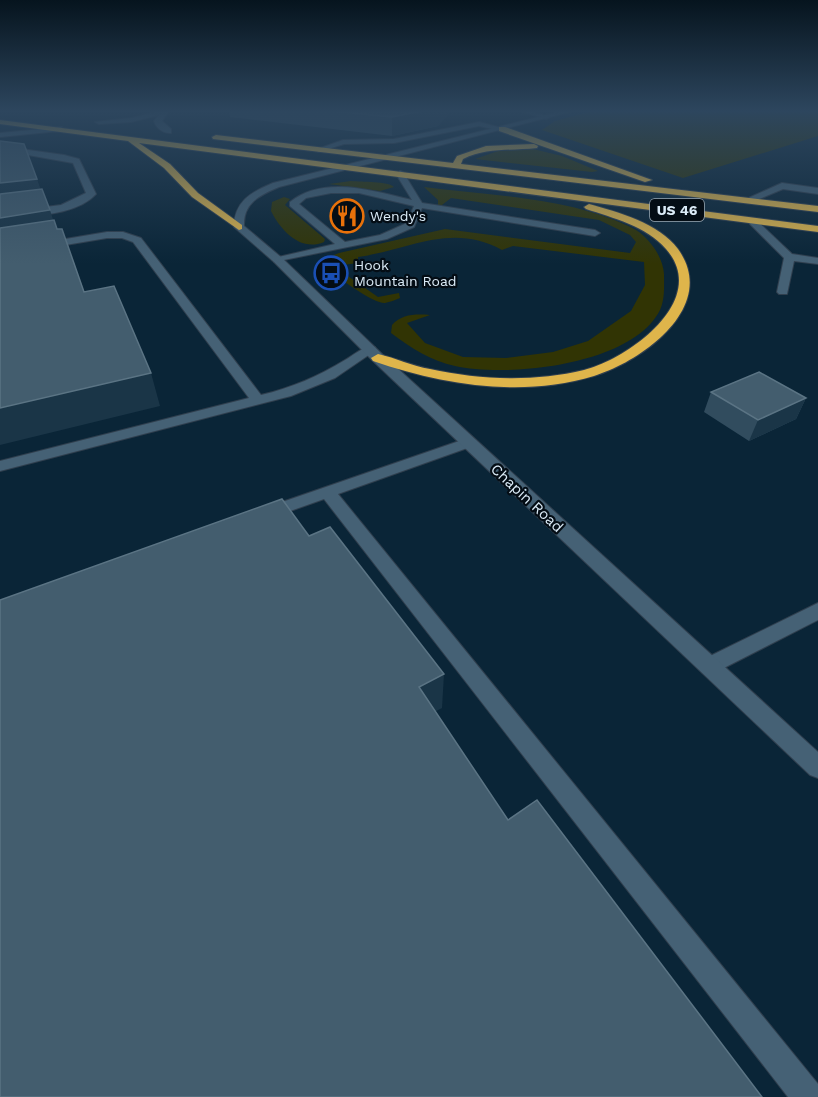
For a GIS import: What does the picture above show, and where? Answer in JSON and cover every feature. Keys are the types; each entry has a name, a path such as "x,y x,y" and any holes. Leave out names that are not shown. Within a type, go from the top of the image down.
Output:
{"highway":[{"path":"162,162 195,195 239,227"},
{"name":"US 46","path":"313,162 818,229"},
{"name":"US 46","path":"418,162 818,209"},
{"path":"458,162 456,166 464,182"},
{"path":"593,162 634,177 749,200"},
{"path":"374,354 424,373 471,380 520,381 561,378 589,373 619,362 648,342 667,325 678,307 684,289 684,272 671,248 654,234 622,218 535,192"}],"main road":[{"path":"0,216 63,206 83,200 91,194 77,162"},
{"path":"239,227 241,206 261,191 276,185 371,162"},
{"path":"400,174 419,205"},
{"path":"749,200 782,186 818,190"},
{"path":"342,245 293,204 303,196 331,190 359,190 419,205 595,233"},
{"path":"278,260 383,237 411,225 419,205"},
{"path":"751,220 789,257 818,261"},
{"name":"Chapin Road","path":"239,227 278,260 468,443 818,767"},
{"path":"0,253 106,235 123,235 136,240 258,401"},
{"path":"783,292 789,257"},
{"path":"0,466 258,401 320,380 374,354"},
{"path":"248,520 468,443"},
{"path":"327,492 808,1097"},
{"path":"709,666 818,611"}],"green space":[{"path":"504,162 577,162 598,171"},
{"path":"637,162 734,162 683,178"},
{"path":"351,181 381,183 394,187 380,191 329,184"},
{"path":"424,187 560,204 612,219 636,230 651,243 661,261 664,288 660,310 646,329 624,344 597,355 567,363 536,368 478,369 446,364 422,353 391,333 392,325 396,321 409,316 430,315 407,323 425,343 463,357 506,358 553,352 588,341 631,311 645,285 644,262 513,246 502,250 465,238 430,240 358,257 358,263 335,266 338,269 330,269 321,260 339,253 445,229 630,253 636,242 630,235 599,220 451,198 442,205 438,205 438,200"},
{"path":"284,197 290,199 285,205 325,239 324,242 307,244 300,242 280,226 271,211 272,202"},
{"path":"342,272 378,297 399,293 400,298 385,303 374,300 334,274"}],"building":[{"path":"0,162 31,162 37,179 0,183"},
{"path":"42,189 50,210 0,218 0,194"},
{"path":"54,220 57,229 62,229 84,292 114,286 151,373 0,408 0,228"},
{"path":"759,372 806,398 758,420 711,392"},
{"path":"282,499 309,536 330,527 444,674 419,687 508,820 537,800 762,1097 0,1097 0,600"}],"place":[{"name":"Wendy's","path":"347,216"},
{"name":"Hook Mountain Road","path":"331,273"}]}
